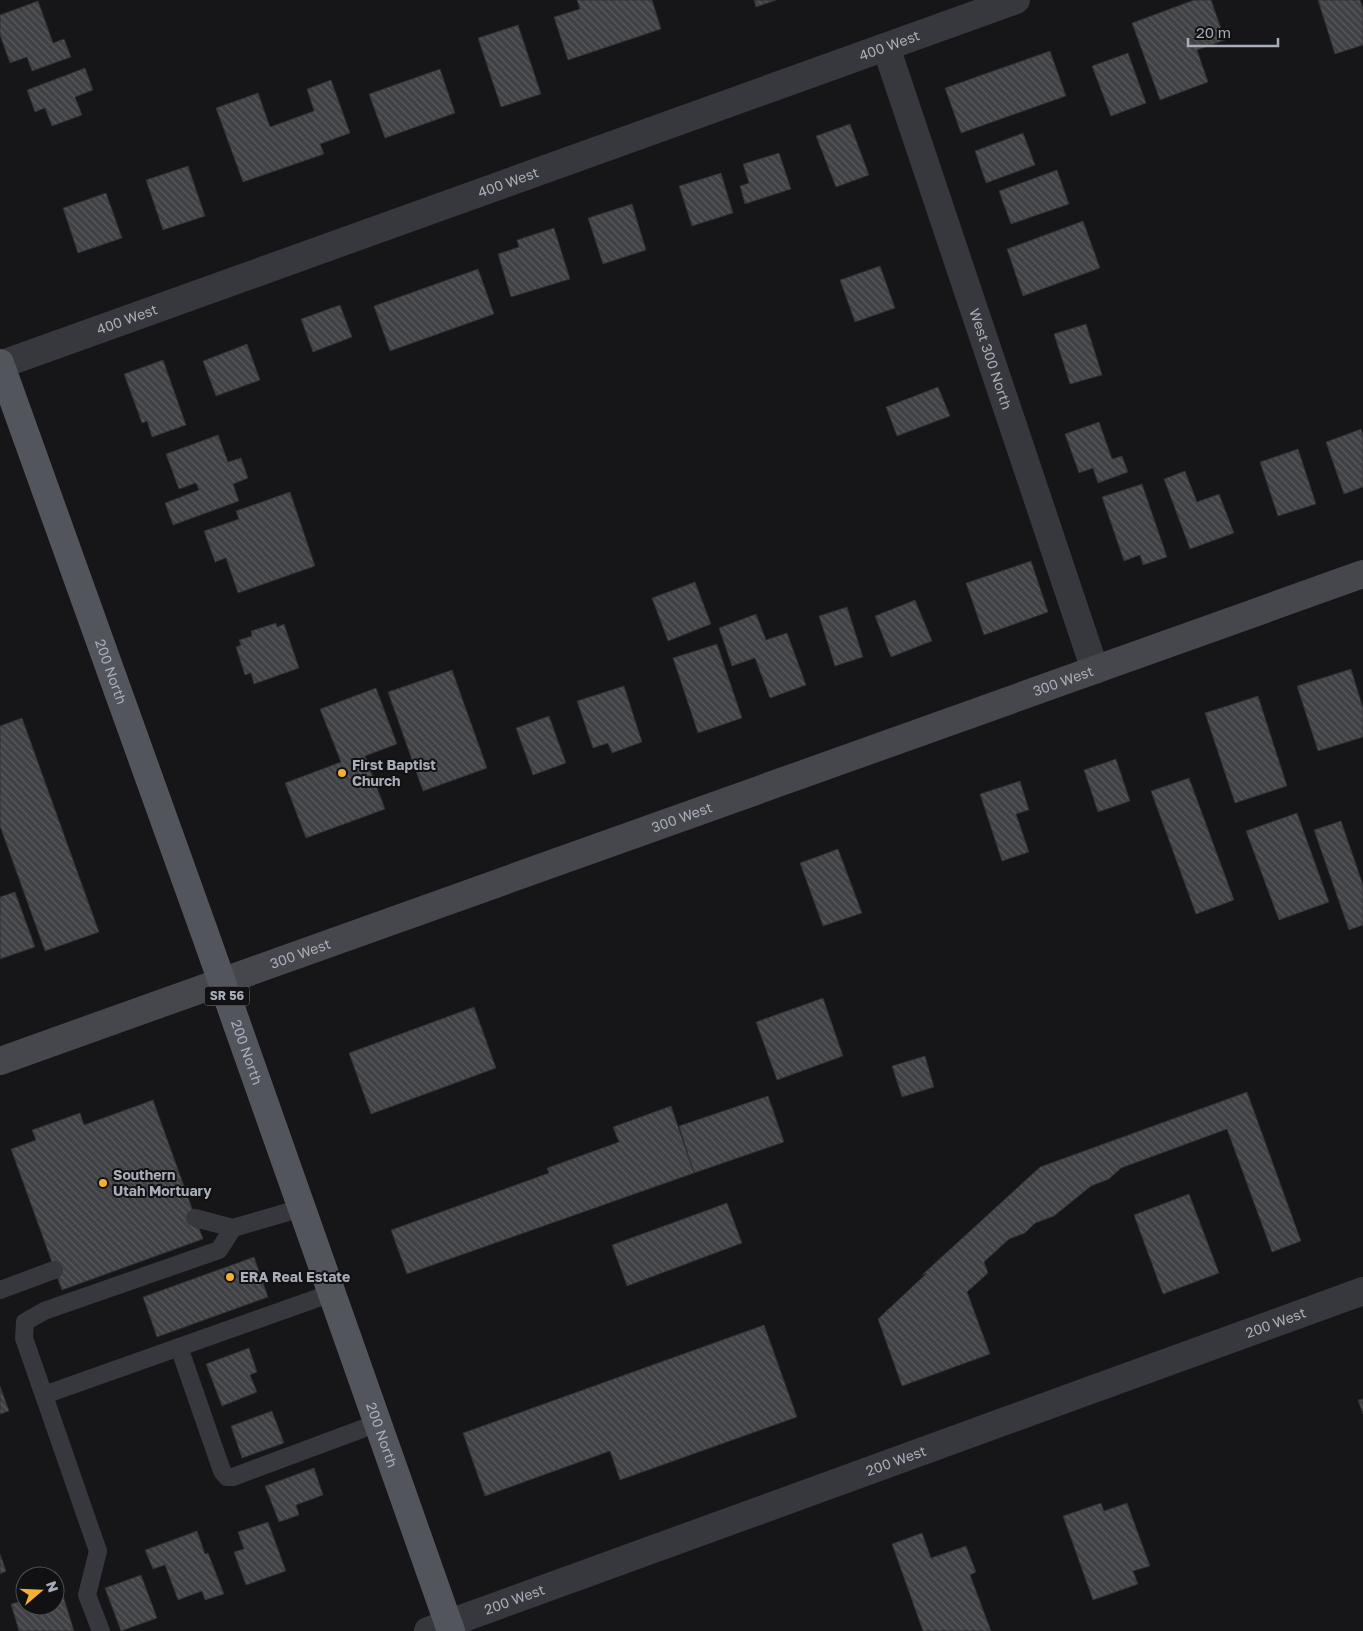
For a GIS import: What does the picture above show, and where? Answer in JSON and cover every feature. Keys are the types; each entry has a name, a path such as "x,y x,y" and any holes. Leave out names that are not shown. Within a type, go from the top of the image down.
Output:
{"main road":[{"name":"200 North","path":"0,364 222,982 378,1424 442,1629"}],"street":[{"name":"400 West","path":"0,364 1016,0"},
{"name":"West 300 North","path":"886,47 1095,670"},
{"name":"300 West","path":"0,1061 1363,574"},
{"name":"200 West","path":"442,1629 1363,1291"}],"lane":[{"path":"195,1218 232,1228 302,1208"},
{"path":"100,1631 87,1595 98,1552 24,1338 25,1322 44,1311 220,1250 232,1228"},
{"path":"0,1290 54,1270"},
{"path":"44,1395 332,1293"},
{"path":"179,1347 222,1471 226,1477 378,1424"}],"building":[{"path":"577,0 652,0 661,29 568,60 554,17 580,9"},
{"path":"754,0 776,0 756,7"},
{"path":"1194,0 1211,0 1225,40 1197,50 1208,82 1160,100 1132,23"},
{"path":"1318,0 1360,0 1363,8 1363,45 1335,54"},
{"path":"38,1 53,43 64,39 71,57 32,71 27,57 10,63 0,35 0,15"},
{"path":"518,25 541,94 501,107 478,38"},
{"path":"1050,51 1066,96 961,133 945,88"},
{"path":"1128,53 1146,103 1111,116 1092,66"},
{"path":"85,68 93,90 75,97 82,115 52,126 45,108 35,112 27,90"},
{"path":"440,69 455,113 385,138 369,94"},
{"path":"331,80 350,133 320,144 324,154 243,182 216,108 258,93 270,127 314,111 307,89"},
{"path":"850,124 869,175 836,187 816,136"},
{"path":"1023,133 1035,165 986,183 975,151"},
{"path":"779,153 791,189 745,204 740,186 749,183 743,164"},
{"path":"188,166 205,216 163,230 146,180"},
{"path":"1057,170 1069,204 1011,224 999,191"},
{"path":"721,173 733,213 692,226 679,186"},
{"path":"106,193 122,238 78,253 63,208"},
{"path":"632,204 646,250 603,264 588,218"},
{"path":"1083,221 1100,268 1023,296 1007,249"},
{"path":"554,228 570,279 511,297 498,254 519,247 517,240"},
{"path":"880,266 895,308 855,322 840,280"},
{"path":"478,269 494,314 390,351 374,306"},
{"path":"340,305 352,337 313,352 301,319"},
{"path":"1086,324 1102,375 1070,384 1054,334"},
{"path":"247,344 260,380 216,396 203,361"},
{"path":"163,360 186,425 152,437 147,421 142,423 124,374"},
{"path":"938,387 950,416 897,436 886,407"},
{"path":"1099,422 1112,459 1122,456 1128,472 1098,483 1093,468 1079,473 1065,434"},
{"path":"1361,429 1363,435 1363,487 1344,494 1326,442"},
{"path":"218,435 228,462 241,458 248,478 233,484 239,501 173,525 165,503 199,490 196,483 179,489 166,454"},
{"path":"1298,449 1316,504 1278,516 1260,462"},
{"path":"1185,471 1197,502 1219,494 1234,533 1190,549 1164,479"},
{"path":"1142,484 1167,557 1143,565 1140,555 1124,561 1102,497"},
{"path":"290,492 315,566 238,593 226,558 215,562 204,531 239,519 236,511"},
{"path":"1031,561 1048,612 984,635 966,583"},
{"path":"695,582 711,624 668,641 652,598"},
{"path":"915,600 932,641 891,657 875,616"},
{"path":"847,607 863,657 835,666 819,616"},
{"path":"756,614 766,640 787,633 806,685 770,698 755,658 732,666 719,628"},
{"path":"276,623 277,627 284,624 299,668 254,684 251,673 245,675 236,647 241,645 239,640 252,636 251,631"},
{"path":"717,644 742,718 698,733 673,658"},
{"path":"1351,669 1363,708 1363,737 1318,751 1297,686"},
{"path":"452,670 487,768 423,791 388,692"},
{"path":"624,686 642,742 612,753 608,743 593,748 577,701"},
{"name":"First Baptist Church","path":"376,688 397,744 365,756 385,809 306,838 285,783 341,762 320,709"},
{"path":"1258,696 1287,786 1235,803 1205,713"},
{"path":"549,716 566,763 533,775 516,728"},
{"path":"22,718 99,932 45,951 0,826 0,726"},
{"path":"1116,759 1130,801 1098,812 1084,770"},
{"path":"1189,778 1234,900 1196,914 1151,791"},
{"path":"1020,781 1029,810 1016,814 1029,852 1002,861 980,794"},
{"path":"1297,813 1329,902 1279,920 1246,831"},
{"path":"1341,821 1363,885 1363,925 1349,930 1314,830"},
{"path":"838,849 862,913 823,926 800,863"},
{"path":"15,892 35,947 0,959 0,897"},
{"path":"823,998 843,1056 777,1080 756,1022"},
{"path":"474,1007 496,1068 371,1114 349,1053"},
{"path":"925,1056 934,1087 902,1097 892,1066"},
{"path":"1247,1092 1301,1241 1272,1252 1227,1129 1121,1168 1109,1179 1091,1186 1054,1216 1035,1223 1025,1233 1009,1239 984,1262 988,1273 967,1292 990,1354 902,1386 878,1319 927,1273 922,1275 1040,1167"},
{"path":"768,1096 784,1142 694,1173 679,1126"},
{"name":"Southern Utah Mortuary","path":"153,1100 203,1239 62,1290 11,1149 36,1140 32,1130 80,1113 84,1125"},
{"path":"671,1106 694,1173 407,1274 391,1230 549,1173 547,1168 619,1142 613,1127"},
{"path":"1189,1194 1219,1273 1163,1294 1134,1215"},
{"path":"727,1203 742,1243 627,1286 612,1245"},
{"name":"ERA Real Estate","path":"254,1257 268,1297 157,1337 143,1297"},
{"path":"764,1325 797,1417 620,1480 610,1451 485,1496 463,1433"},
{"path":"249,1348 257,1372 250,1375 257,1392 222,1406 206,1364"},
{"path":"0,1386 9,1411 0,1414"},
{"path":"1363,1399 1363,1414 1358,1400"},
{"path":"272,1411 284,1443 242,1458 231,1426"},
{"path":"314,1468 323,1495 296,1505 299,1515 279,1522 265,1486"},
{"path":"1101,1503 1104,1511 1127,1503 1150,1566 1133,1571 1138,1584 1093,1600 1063,1516"},
{"path":"268,1522 286,1571 246,1585 234,1552 244,1549 238,1532"},
{"path":"197,1531 205,1554 208,1553 224,1594 205,1600 202,1591 178,1600 165,1565 153,1569 145,1550"},
{"path":"922,1533 931,1558 966,1546 976,1572 970,1575 991,1631 923,1631 892,1544"},
{"path":"0,1554 6,1571 0,1574"},
{"path":"141,1575 157,1618 121,1631 105,1588"},
{"path":"65,1602 74,1631 19,1631 11,1604 15,1603 15,1616 65,1616"}],"place":[{"name":"First Baptist Church","path":"342,773"},
{"name":"Southern Utah Mortuary","path":"103,1183"},
{"name":"ERA Real Estate","path":"230,1277"}]}
